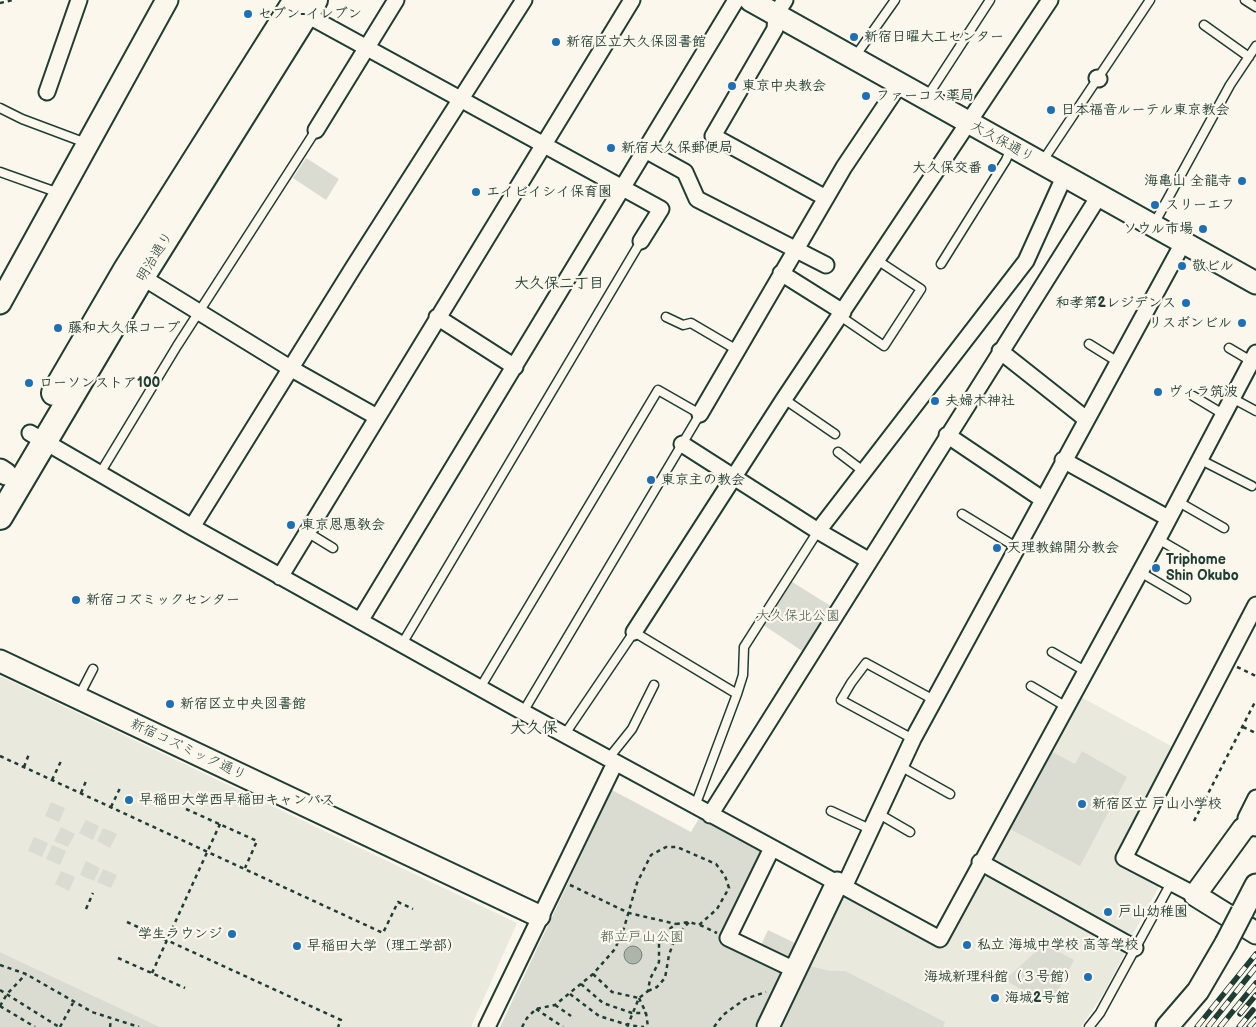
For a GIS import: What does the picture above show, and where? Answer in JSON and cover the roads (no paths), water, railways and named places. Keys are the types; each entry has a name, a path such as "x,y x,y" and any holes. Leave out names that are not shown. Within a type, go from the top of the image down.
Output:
{"main road":[{"name":"明治通り","path":"2,476 37,437 142,277 297,5"},
{"name":"明治通り","path":"0,517 37,437 124,272 297,5"}],"street":[{"path":"47,92 79,0"},
{"path":"0,303 167,0"},
{"path":"316,130 396,0"},
{"path":"192,527 290,368 524,0"},
{"path":"280,577 632,0"},
{"path":"360,620 515,368 736,0"},
{"name":"大久保通り","path":"750,0 780,7 852,59 1256,283"},
{"path":"634,632 784,400 1050,0"},
{"path":"297,5 368,48 661,210 640,241"},
{"path":"780,7 775,29 713,136 826,198"},
{"path":"700,414 795,249 899,85"},
{"path":"645,150 685,172 697,198 826,265"},
{"path":"818,531 1026,261 1064,177"},
{"path":"710,814 797,678 868,560 1099,196"},
{"path":"768,1027 795,970 872,830 912,739 1183,243"},
{"path":"781,273 842,314"},
{"path":"142,277 290,368 376,417"},
{"path":"437,317 515,368"},
{"path":"1000,351 1086,419"},
{"path":"37,437 99,475 611,761 940,938 1158,539 1254,357"},
{"path":"948,435 1042,499"},
{"path":"682,444 818,531 868,560"},
{"path":"1063,460 1168,518"},
{"path":"1256,605 1124,858 1195,895 1256,933"},
{"name":"新宿コズミック通り","path":"0,661 539,916"},
{"path":"487,1027 558,879 611,761"},
{"path":"1195,895 1251,826 1246,818 1256,798"},
{"path":"772,848 728,938 795,970"},
{"path":"980,862 1135,948"},
{"path":"1167,1027 1198,990 1226,943 1256,885"}],"lane":[{"path":"852,59 895,0"},
{"path":"925,99 990,0"},
{"path":"1041,164 1150,0"},
{"path":"1245,0 1256,8"},
{"path":"1204,26 1249,57"},
{"path":"1153,226 1230,85 1256,46"},
{"path":"0,108 22,119 87,143"},
{"path":"99,475 177,346 316,130"},
{"path":"941,264 1006,160 1011,148"},
{"path":"0,172 59,193"},
{"path":"402,644 640,241"},
{"path":"842,314 884,346 921,289 878,260"},
{"path":"666,317 683,325 691,323 737,350"},
{"path":"1089,344 1118,362"},
{"path":"1229,348 1254,357"},
{"path":"480,688 658,390 700,414 523,712"},
{"path":"1193,396 1224,414"},
{"path":"1232,398 1256,411"},
{"path":"784,400 835,434"},
{"path":"838,452 863,472"},
{"path":"1199,459 1252,486"},
{"path":"1177,501 1224,528"},
{"path":"962,514 1016,547"},
{"path":"695,807 738,694 743,675 744,647 818,531"},
{"path":"307,532 334,548"},
{"path":"1158,539 1194,560"},
{"path":"1140,572 1186,599"},
{"path":"564,734 634,632 738,694"},
{"path":"1052,652 1086,671"},
{"path":"912,739 841,700 866,663 934,700"},
{"path":"79,698 92,669"},
{"path":"611,761 632,728 654,685"},
{"path":"1031,686 1066,706"},
{"path":"900,766 950,794"},
{"path":"832,811 872,830"},
{"path":"879,814 910,832"},
{"path":"1089,1027 1100,1013 1171,883"}],"railway":[{"path":"1197,1027 1256,954"},
{"path":"1208,1027 1256,967"},
{"path":"1220,1027 1256,983"},
{"path":"1240,1014 1256,995"},
{"path":"1239,1027 1253,1010"},
{"path":"1249,1027 1256,1019"}],"place":[{"name":"セブン-イレブン","path":"248,14"},
{"name":"新宿日曜大工センター","path":"854,37"},
{"name":"新宿区立大久保図書館","path":"556,42"},
{"name":"東京中央教会","path":"732,86"},
{"name":"ファーコス薬局","path":"866,96"},
{"name":"日本福音ルーテル東京教会","path":"1051,110"},
{"name":"新宿大久保郵便局","path":"611,148"},
{"name":"大久保交番","path":"992,168"},
{"name":"海亀山 全龍寺","path":"1242,181"},
{"name":"エイビイシイ保育園","path":"476,192"},
{"name":"スリーエフ","path":"1155,205"},
{"name":"ソウル市場","path":"1203,229"},
{"name":"敬ビル","path":"1182,266"},
{"name":"和孝第2レジデンス","path":"1186,303"},
{"name":"リスボンビル","path":"1242,323"},
{"name":"藤和大久保コープ","path":"58,328"},
{"name":"ローソンストア100","path":"29,383"},
{"name":"ヴィラ筑波","path":"1158,392"},
{"name":"夫婦木神社","path":"935,401"},
{"name":"東京主の教会","path":"651,480"},
{"name":"東京恩惠敎会","path":"291,525"},
{"name":"天理教錦開分教会","path":"997,548"},
{"name":"Triphome Shin Okubo","path":"1156,568"},
{"name":"新宿コズミックセンター","path":"76,600"},
{"name":"新宿区立中央図書館","path":"170,704"},
{"name":"早稲田大学西早稲田キャンパス","path":"129,800"},
{"name":"新宿区立 戸山小学校","path":"1082,804"},
{"name":"戸山幼稚園","path":"1108,912"},
{"name":"学生ラウンジ","path":"232,934"},
{"name":"私立 海城中学校 高等学校","path":"967,945"},
{"name":"早稲田大学（理工学部）","path":"297,946"},
{"name":"海城新理科館（３号館）","path":"1088,977"},
{"name":"海城2号館","path":"995,998"}],"district":[{"name":"大久保二丁目","path":"559,284"},
{"name":"大久保","path":"534,729"}],"park label":[{"name":"大久保北公園","path":"798,616"},
{"name":"都立戸山公園","path":"642,937"}]}
